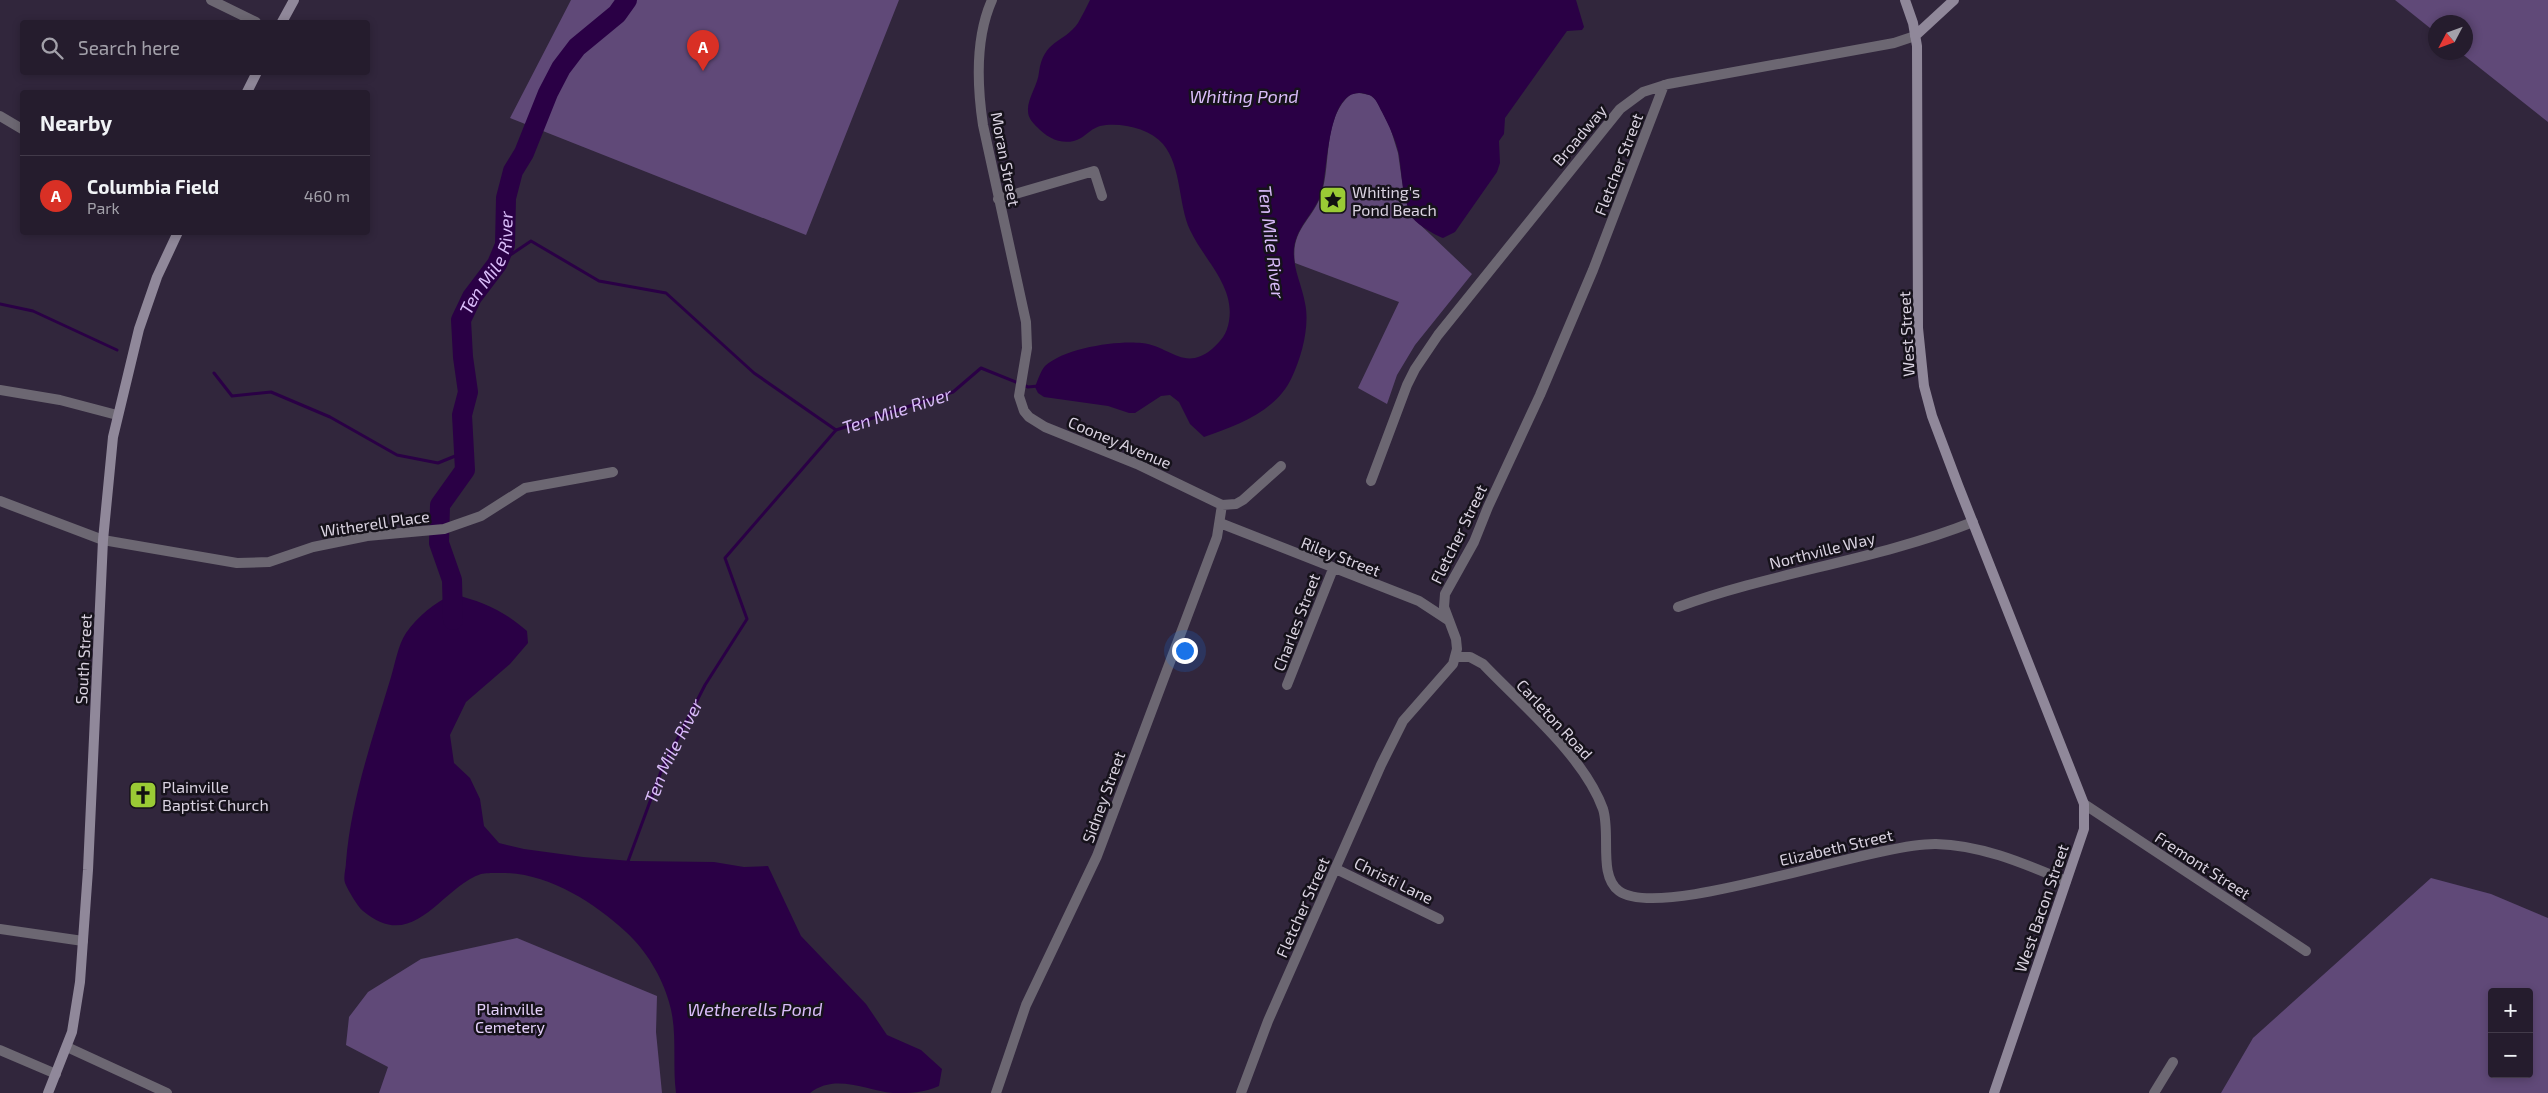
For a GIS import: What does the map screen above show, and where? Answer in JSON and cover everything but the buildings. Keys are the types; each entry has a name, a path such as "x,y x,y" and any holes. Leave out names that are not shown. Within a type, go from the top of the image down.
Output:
{"street":[{"path":"211,0 252,20"},
{"path":"283,20 294,0"},
{"name":"Moran Street","path":"992,0 987,10 980,45 978,95 998,199 1026,322"},
{"name":"West Street","path":"1905,0 1915,36 1920,367 1932,416 2056,734"},
{"name":"Broadway","path":"1371,482 1407,385 1415,369 1438,335 1620,109 1643,92 1664,85 1894,43 1915,36 1954,0"},
{"path":"248,90 256,75"},
{"name":"Fletcher Street","path":"1241,1093 1268,1022 1403,721 1417,702 1447,672 1456,657 1456,639 1444,607 1445,594 1474,542 1488,507 1540,395 1593,270 1664,85"},
{"path":"0,116 20,128"},
{"path":"998,199 1094,170 1102,196"},
{"name":"South Street","path":"48,1093 67,1046 76,1016 83,941 104,540 110,460 117,415 139,329 157,277 177,235"},
{"name":"Cooney Avenue","path":"1026,322 1027,348 1020,386 1020,403 1024,411 1036,422 1145,468 1222,505"},
{"path":"0,390 60,400 117,415"},
{"path":"1222,505 1236,504 1281,466"},
{"name":"Witherell Place","path":"0,501 104,540 237,563 253,563 269,562 313,547 367,536 440,529 481,516 525,488 614,472"},
{"name":"Sidney Street","path":"996,1093 1026,1005 1097,856 1198,590 1220,522 1222,505"},
{"name":"Riley Street","path":"1220,522 1419,602 1449,621"},
{"name":"Northville Way","path":"1678,606 1747,584 1901,546 1973,522"},
{"name":"Charles Street","path":"1288,685 1333,569"},
{"name":"Carleton Road","path":"1456,657 1470,656 1483,664 1559,743 1589,780 1603,810 1607,826 1607,875 1612,885"},
{"name":"West Bacon Street","path":"1994,1093 2084,829 2084,804 2056,734"},
{"name":"Fremont Street","path":"2084,804 2306,950"},
{"name":"Elizabeth Street","path":"1612,885 1626,896 1668,899 1898,848 1935,844 1953,845 1989,853 2066,881"},
{"name":"Christi Lane","path":"1336,869 1439,919"},
{"path":"0,929 83,941"},
{"path":"67,1046 166,1093"},
{"path":"0,1050 56,1074"},
{"path":"2154,1093 2173,1062"}],"green space":[{"path":"571,0 899,0 806,235 510,118"},
{"path":"2395,0 2548,0 2548,122 2470,60 2473,60 2473,15 2428,15 2428,26"},
{"path":"1351,94 1370,95 1376,100 1390,127 1398,153 1403,188 1411,216 1472,274 1415,345 1397,375 1387,404 1358,388 1399,302 1295,263 1294,251 1299,233 1314,210 1322,192 1329,140 1336,115 1342,104"},
{"path":"2431,878 2491,894 2548,918 2548,1093 2221,1093 2253,1038"},
{"name":"Plainville Cemetery","path":"517,938 657,996 656,1032 662,1093 379,1093 388,1067 346,1045 349,1017 368,992 421,959"}],"water":[{"name":"Whiting Pond","path":"1090,0 1576,0 1584,27 1582,30 1567,31 1505,118 1504,134 1499,141 1500,163 1497,172 1455,232 1443,238 1417,223 1412,217 1404,194 1396,144 1375,100 1369,95 1355,94 1344,100 1337,113 1332,130 1321,194 1298,233 1294,248 1294,262 1304,296 1306,312 1306,331 1296,369 1285,389 1266,408 1242,422 1204,437 1190,424 1179,402 1170,395 1161,396 1135,413 1129,413 1108,406 1044,397 1038,393 1035,387 1043,368 1054,360 1077,350 1105,344 1142,343 1161,348 1185,358 1202,355 1221,340 1227,330 1229,321 1230,308 1223,285 1190,230 1183,209 1174,163 1163,144 1157,138 1142,130 1116,125 1100,126 1075,141 1063,142 1041,131 1028,114 1029,102 1045,53 1078,23"},
{"name":"Wetherells Pond","path":"453,594 474,600 510,617 527,631 528,643 510,664 466,702 450,735 454,763 470,778 480,799 484,826 499,843 524,849 583,857 631,861 714,862 744,867 768,866 801,936 866,1004 887,1035 921,1050 942,1069 939,1086 905,1093 893,1093 840,1083 820,1087 810,1093 676,1093 672,1013 662,983 647,955 633,939 613,920 583,899 567,890 533,877 489,873 481,874 466,881 426,914 412,922 397,925 381,922 361,909 346,886 344,875 353,815 370,745 403,638 421,615"}],"waterway":[{"name":"Ten Mile River","path":"453,620 452,580 439,543 440,505 465,470 462,415 468,392 463,357 461,320 472,297 497,264 505,245 506,198 513,171 524,153 548,93 561,68 577,47 617,14 627,0"},
{"path":"497,264 531,241 599,281 666,293 754,373 836,430"},
{"path":"0,304 33,311 117,350"},
{"name":"Ten Mile River","path":"627,864 662,769 705,685 747,619 725,558 836,430 953,392 981,368 1028,387 1038,386"},
{"path":"214,373 232,396 271,392 330,417 397,455 438,463 465,452"}],"place":[{"name":"Columbia Field","path":"703,71"},
{"name":"Whiting's Pond Beach","path":"1333,200"},
{"name":"Plainville Baptist Church","path":"143,795"}]}
